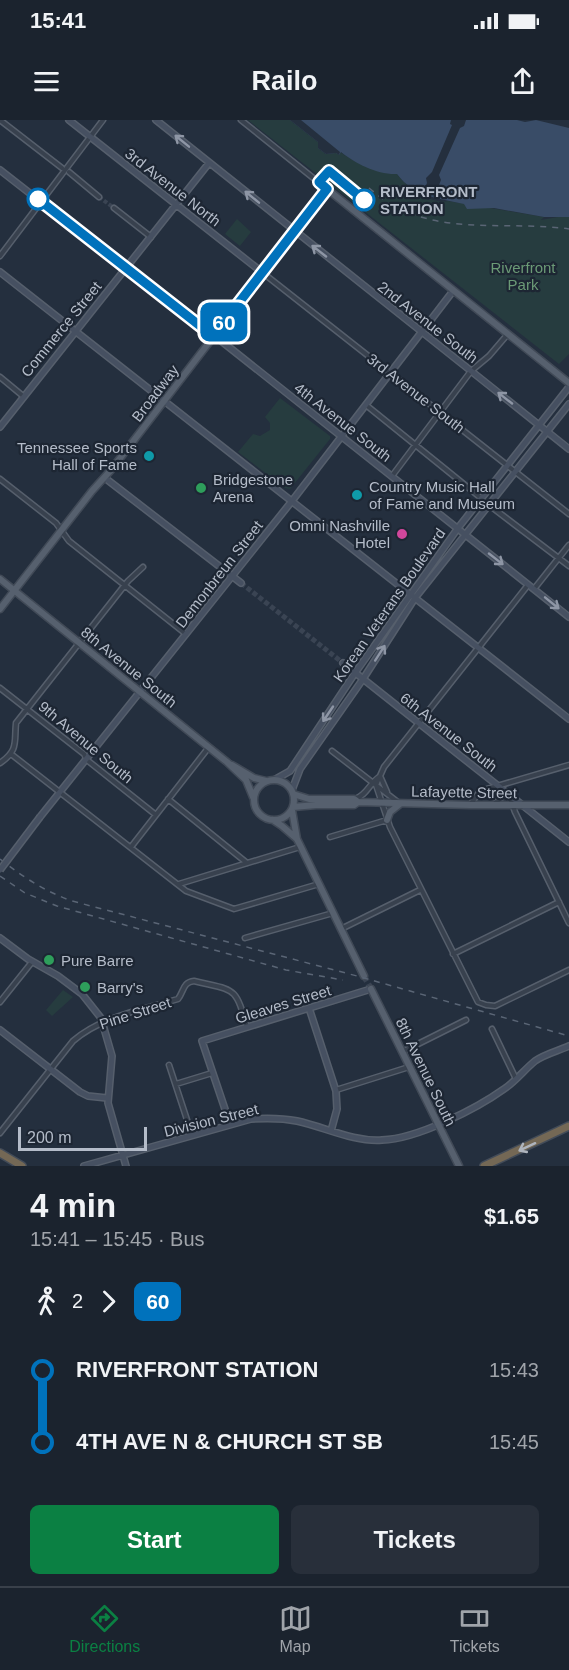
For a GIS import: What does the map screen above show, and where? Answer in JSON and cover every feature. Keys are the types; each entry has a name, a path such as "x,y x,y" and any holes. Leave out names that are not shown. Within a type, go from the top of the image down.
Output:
{"highway":[{"path":"484,1166 569,1126"},
{"path":"0,1153 22,1166"}],"main road":[{"name":"Broadway","path":"0,609 92,491 105,478 327,189"},
{"path":"327,189 569,385"},
{"name":"8th Avenue South","path":"0,579 227,762 246,780 253,797"},
{"name":"8th Avenue South","path":"227,762 254,778 266,781"},
{"path":"297,840 282,826 259,814 254,806 253,797 258,787 266,781 274,780 285,783 292,792 297,840 364,976"},
{"name":"Lafayette Street","path":"292,792 309,799 381,803 569,805"},
{"name":"Lafayette Street","path":"292,809 316,805 354,805 356,800"},
{"path":"387,820 390,812 400,803"},
{"path":"272,820 283,818 292,809"},
{"name":"8th Avenue South","path":"371,989 459,1166"}],"street":[{"path":"0,120 62,168"},
{"name":"3rd Avenue North","path":"69,120 262,273"},
{"path":"0,256 103,120"},
{"name":"2nd Avenue South","path":"156,120 569,449"},
{"path":"242,120 327,189"},
{"name":"Commerce Street","path":"0,427 209,163"},
{"name":"4th Avenue South","path":"0,170 342,436 569,617"},
{"path":"69,172 99,197"},
{"path":"114,208 151,237"},
{"path":"0,272 569,718"},
{"name":"3rd Avenue South","path":"262,273 569,514"},
{"name":"Demonbreun Street","path":"0,870 292,501 453,291"},
{"path":"392,476 471,371 489,356 507,335"},
{"path":"0,377 23,396"},
{"name":"Korean Veterans Boulevard","path":"292,792 300,769 363,679 413,596 458,528 569,385"},
{"name":"Korean Veterans Boulevard","path":"274,780 290,771 355,673 413,596 569,404"},
{"path":"366,405 481,498"},
{"path":"105,478 241,583"},
{"path":"0,479 56,523 69,541 187,634"},
{"path":"489,505 569,566"},
{"path":"534,589 569,545"},
{"path":"0,763 11,754 16,741 16,723 124,585 143,567"},
{"path":"528,585 384,767 376,785 387,820 420,890 480,1004 493,1006 501,1004 569,970"},
{"name":"6th Avenue South","path":"343,663 569,842"},
{"name":"9th Avenue South","path":"0,688 84,754 87,760 156,815"},
{"path":"131,847 208,747"},
{"path":"332,751 400,803"},
{"path":"11,754 186,891 234,909 319,884"},
{"path":"471,805 477,793 569,765"},
{"path":"356,800 365,794 371,783 380,776"},
{"path":"380,776 388,794"},
{"path":"492,805 501,798 499,787"},
{"path":"509,795 512,806 569,924"},
{"path":"168,799 247,863"},
{"path":"330,837 387,820"},
{"path":"178,884 300,847"},
{"path":"341,929 420,890"},
{"path":"453,954 559,902"},
{"path":"245,938 334,913"},
{"path":"0,938 82,994 103,1022 112,1056 112,1072 107,1098 126,1166"},
{"path":"0,1002 32,962"},
{"name":"Pine Street","path":"0,1133 73,1041 103,1022 178,999 186,984 195,981 235,994 247,1027"},
{"name":"Gleaves Street","path":"212,1073 202,1041 371,989"},
{"path":"309,1008 336,1090 337,1109 331,1131"},
{"path":"402,1052 466,1020"},
{"path":"492,1029 516,1079"},
{"path":"0,1030 80,1092 88,1096 107,1098"},
{"name":"Division Street","path":"84,1166 251,1119 277,1118 359,1138 382,1140 411,1136 491,1097 536,1061 569,1046"},
{"path":"169,1065 192,1135"},
{"path":"336,1090 410,1067"},
{"path":"175,1084 212,1073 230,1124"}],"green space":[{"name":"Riverfront Park","path":"248,120 290,120 318,142 318,148 326,154 340,152 367,167 397,174 427,198 544,217 541,220 569,215 569,354 559,364"},
{"path":"237,219 251,232 240,246 225,234"},
{"path":"280,398 330,436 330,439 290,489 285,488 238,452 253,434 260,436 270,430 270,423 265,417"},
{"path":"63,990 73,997 52,1016 46,1010"}],"water":[{"path":"290,120 517,120 525,122 536,120 569,128 569,217 544,217 494,208 467,209 464,204 419,192 411,188 397,174 382,173 368,168 341,152 339,155 326,154 318,148 318,142"}],"pier":[{"path":"290,120 301,120 340,152 339,155 326,154 318,148 318,142"},
{"path":"451,120 466,120 464,126 460,128 439,175 441,180 439,185 435,187 429,200 421,197 427,183 426,178 432,172 452,125"}],"tunnel":[{"path":"99,197 114,208"},
{"path":"241,583 343,663"},
{"path":"364,976 371,989"}],"railway":[{"path":"369,188 396,207 420,217 441,222 569,229"},
{"path":"0,859 34,883 72,901 357,976 569,1036"},
{"path":"0,876 25,893 57,906 286,970 343,980"}],"bus line":[{"name":"60","path":"38,199 213,336 327,189 319,182 329,171 364,200"}],"place":[{"name":"RIVERFRONT STATION","path":"364,200"},
{"name":"Tennessee Sports Hall of Fame","path":"149,456"},
{"name":"Bridgestone Arena","path":"201,488"},
{"name":"Country Music Hall of Fame and Museum","path":"357,495"},
{"name":"Omni Nashville Hotel","path":"402,534"},
{"name":"Pure Barre","path":"49,960"},
{"name":"Barry's","path":"85,987"}]}
